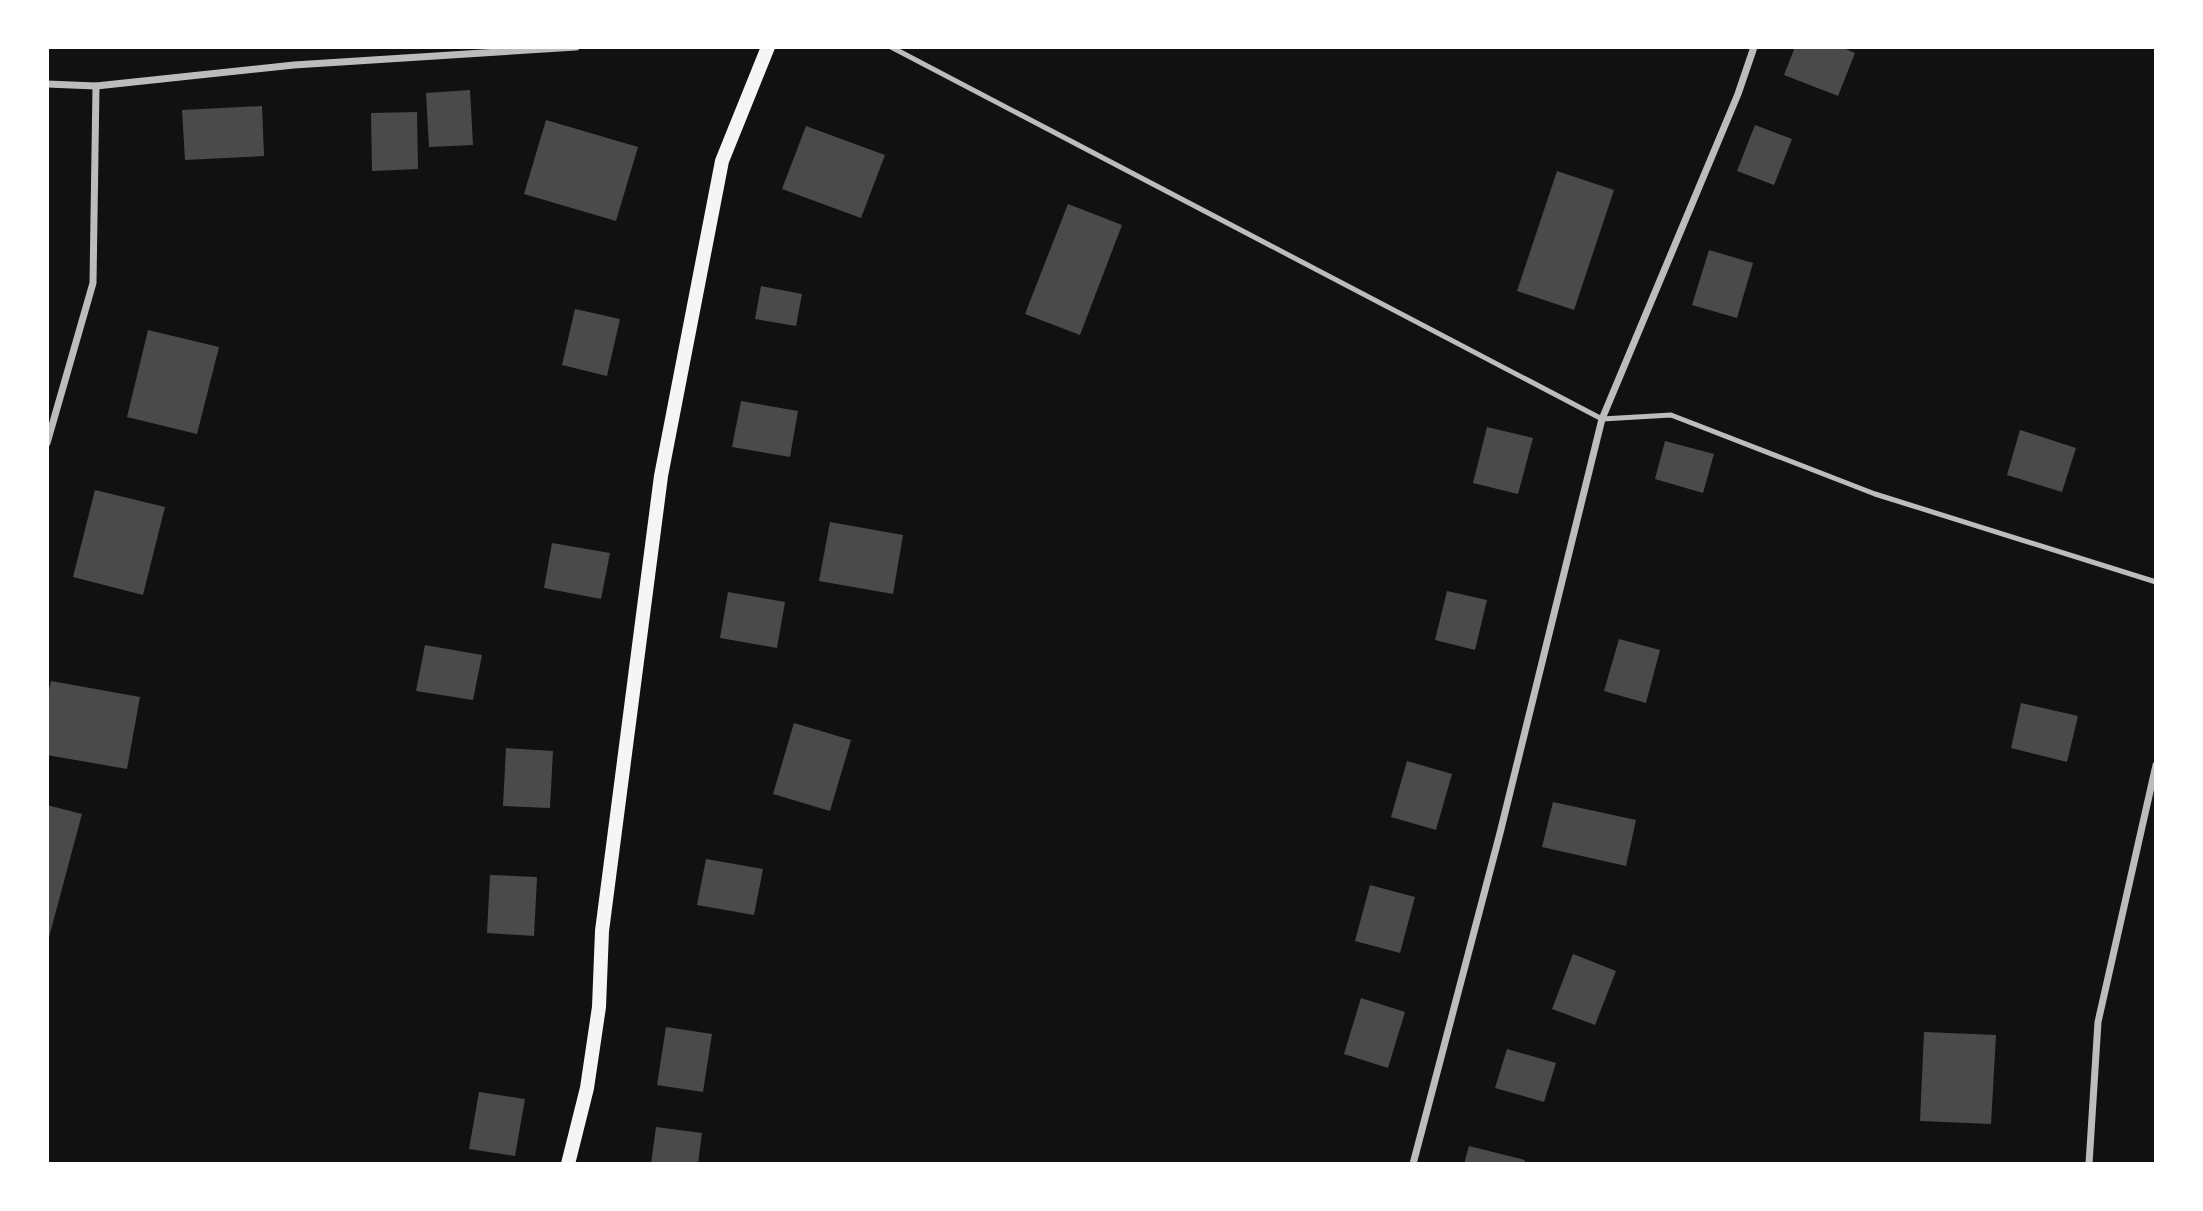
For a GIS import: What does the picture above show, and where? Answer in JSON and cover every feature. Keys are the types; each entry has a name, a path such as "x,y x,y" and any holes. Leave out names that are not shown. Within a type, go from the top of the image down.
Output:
{"main road":[{"path":"568,1164 587,1088 599,1007 602,931 661,477 722,161 768,47"}],"street":[{"path":"47,84 96,86 293,65 576,47"},
{"path":"1413,1164 1500,833 1602,419 1738,94 1754,47"},
{"path":"47,443 93,284 96,86"},
{"path":"2089,1164 2098,1022 2156,765"}],"lane":[{"path":"891,47 1602,419 1671,415 1875,494 2156,582"}],"building":[{"path":"1795,47 1841,47 1855,53 1838,96 1784,75"},
{"path":"470,90 473,145 429,147 426,93"},
{"path":"262,106 264,156 185,160 182,110"},
{"path":"417,112 418,169 372,171 371,113"},
{"path":"546,120 638,147 616,221 524,194"},
{"path":"1755,125 1792,139 1774,185 1737,171"},
{"path":"806,126 885,155 861,218 782,189"},
{"path":"1557,171 1614,190 1574,310 1517,291"},
{"path":"1068,204 1122,225 1080,335 1025,314"},
{"path":"1709,250 1753,263 1737,318 1692,305"},
{"path":"761,286 802,294 796,326 755,319"},
{"path":"575,309 620,319 607,376 562,365"},
{"path":"148,330 219,347 197,434 127,417"},
{"path":"741,401 798,411 790,457 732,447"},
{"path":"1487,427 1533,438 1518,494 1473,483"},
{"path":"2020,430 2076,448 2062,492 2007,475"},
{"path":"1665,441 1714,454 1703,493 1655,479"},
{"path":"95,490 165,507 143,595 73,577"},
{"path":"830,522 903,535 893,594 819,581"},
{"path":"552,543 610,553 601,599 544,588"},
{"path":"1447,591 1487,600 1475,650 1435,640"},
{"path":"728,592 785,602 777,648 720,638"},
{"path":"1619,639 1660,650 1646,703 1604,691"},
{"path":"425,645 482,655 473,700 416,691"},
{"path":"51,681 140,697 127,769 47,755 47,699"},
{"path":"2021,703 2078,716 2067,762 2011,748"},
{"path":"794,723 851,740 830,811 773,794"},
{"path":"506,748 553,751 550,808 503,806"},
{"path":"1407,761 1452,774 1436,830 1391,817"},
{"path":"1553,802 1636,820 1626,866 1542,847"},
{"path":"47,805 82,814 48,941 47,941"},
{"path":"706,859 763,869 754,915 697,905"},
{"path":"490,875 537,877 534,936 487,933"},
{"path":"1370,885 1415,897 1400,953 1355,941"},
{"path":"1573,954 1616,971 1595,1025 1552,1009"},
{"path":"1361,998 1405,1012 1388,1068 1344,1054"},
{"path":"666,1027 712,1034 703,1092 657,1085"},
{"path":"1924,1032 1996,1035 1991,1124 1920,1121"},
{"path":"1507,1049 1556,1063 1544,1102 1495,1088"},
{"path":"479,1092 525,1099 515,1156 469,1149"},
{"path":"656,1127 702,1133 698,1164 651,1164"},
{"path":"1469,1146 1525,1160 1524,1164 1464,1164"}]}
